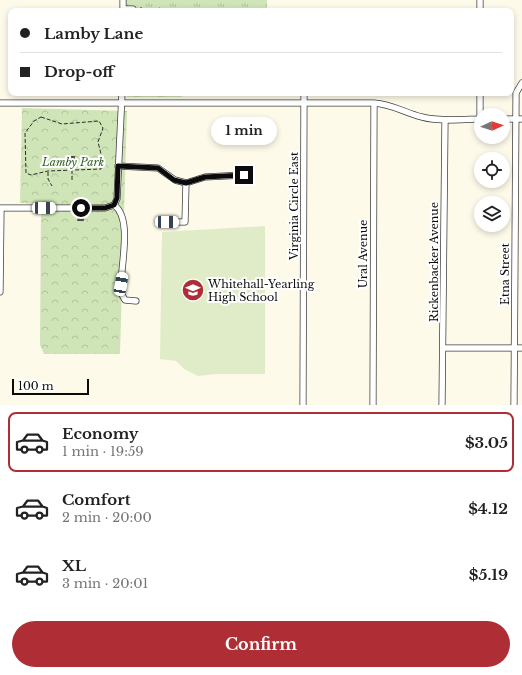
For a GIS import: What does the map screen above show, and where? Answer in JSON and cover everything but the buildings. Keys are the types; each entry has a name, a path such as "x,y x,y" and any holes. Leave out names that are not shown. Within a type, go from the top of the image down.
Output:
{"street":[{"name":"Etna Street","path":"514,405 519,119 516,93 522,83"},
{"path":"0,292 0,208 105,208 114,205 117,198 122,96"},
{"name":"Virginia Circle East","path":"303,405 304,96"},
{"path":"480,96 481,108"},
{"path":"0,103 374,103 392,105 422,117 445,120 474,119"},
{"name":"Ural Avenue","path":"373,405 374,103"},
{"name":"Rickenbacker Avenue","path":"442,405 444,348 445,120"},
{"path":"118,166 158,168 174,180 186,183 205,177 244,175"},
{"path":"167,222 185,222 186,183"},
{"path":"114,205 121,213 124,225 121,293 125,300 136,301"},
{"path":"444,348 522,348"}],"path":[{"path":"41,117 62,124 99,120 103,128 98,142 102,168 97,171 48,171 31,175 26,173 25,170 25,133 34,121 41,117"},
{"path":"72,180 72,163 79,164"},
{"path":"48,171 48,179 52,186"}],"green space":[{"path":"126,0 267,0 267,8 126,8"},
{"path":"127,96 182,96 182,97"},
{"name":"Lamby Park","path":"22,108 127,111 120,354 44,354 40,345 41,204 20,203"},
{"path":"265,226 265,374 216,374 198,376 184,369 176,361 160,359 162,232"}],"place":[{"name":"Whitehall-Yearling High School","path":"193,290"}],"route":[{"path":"81,208 110,208 114,205 117,198 118,166 158,168 174,180 186,183 205,177 244,175"}]}
